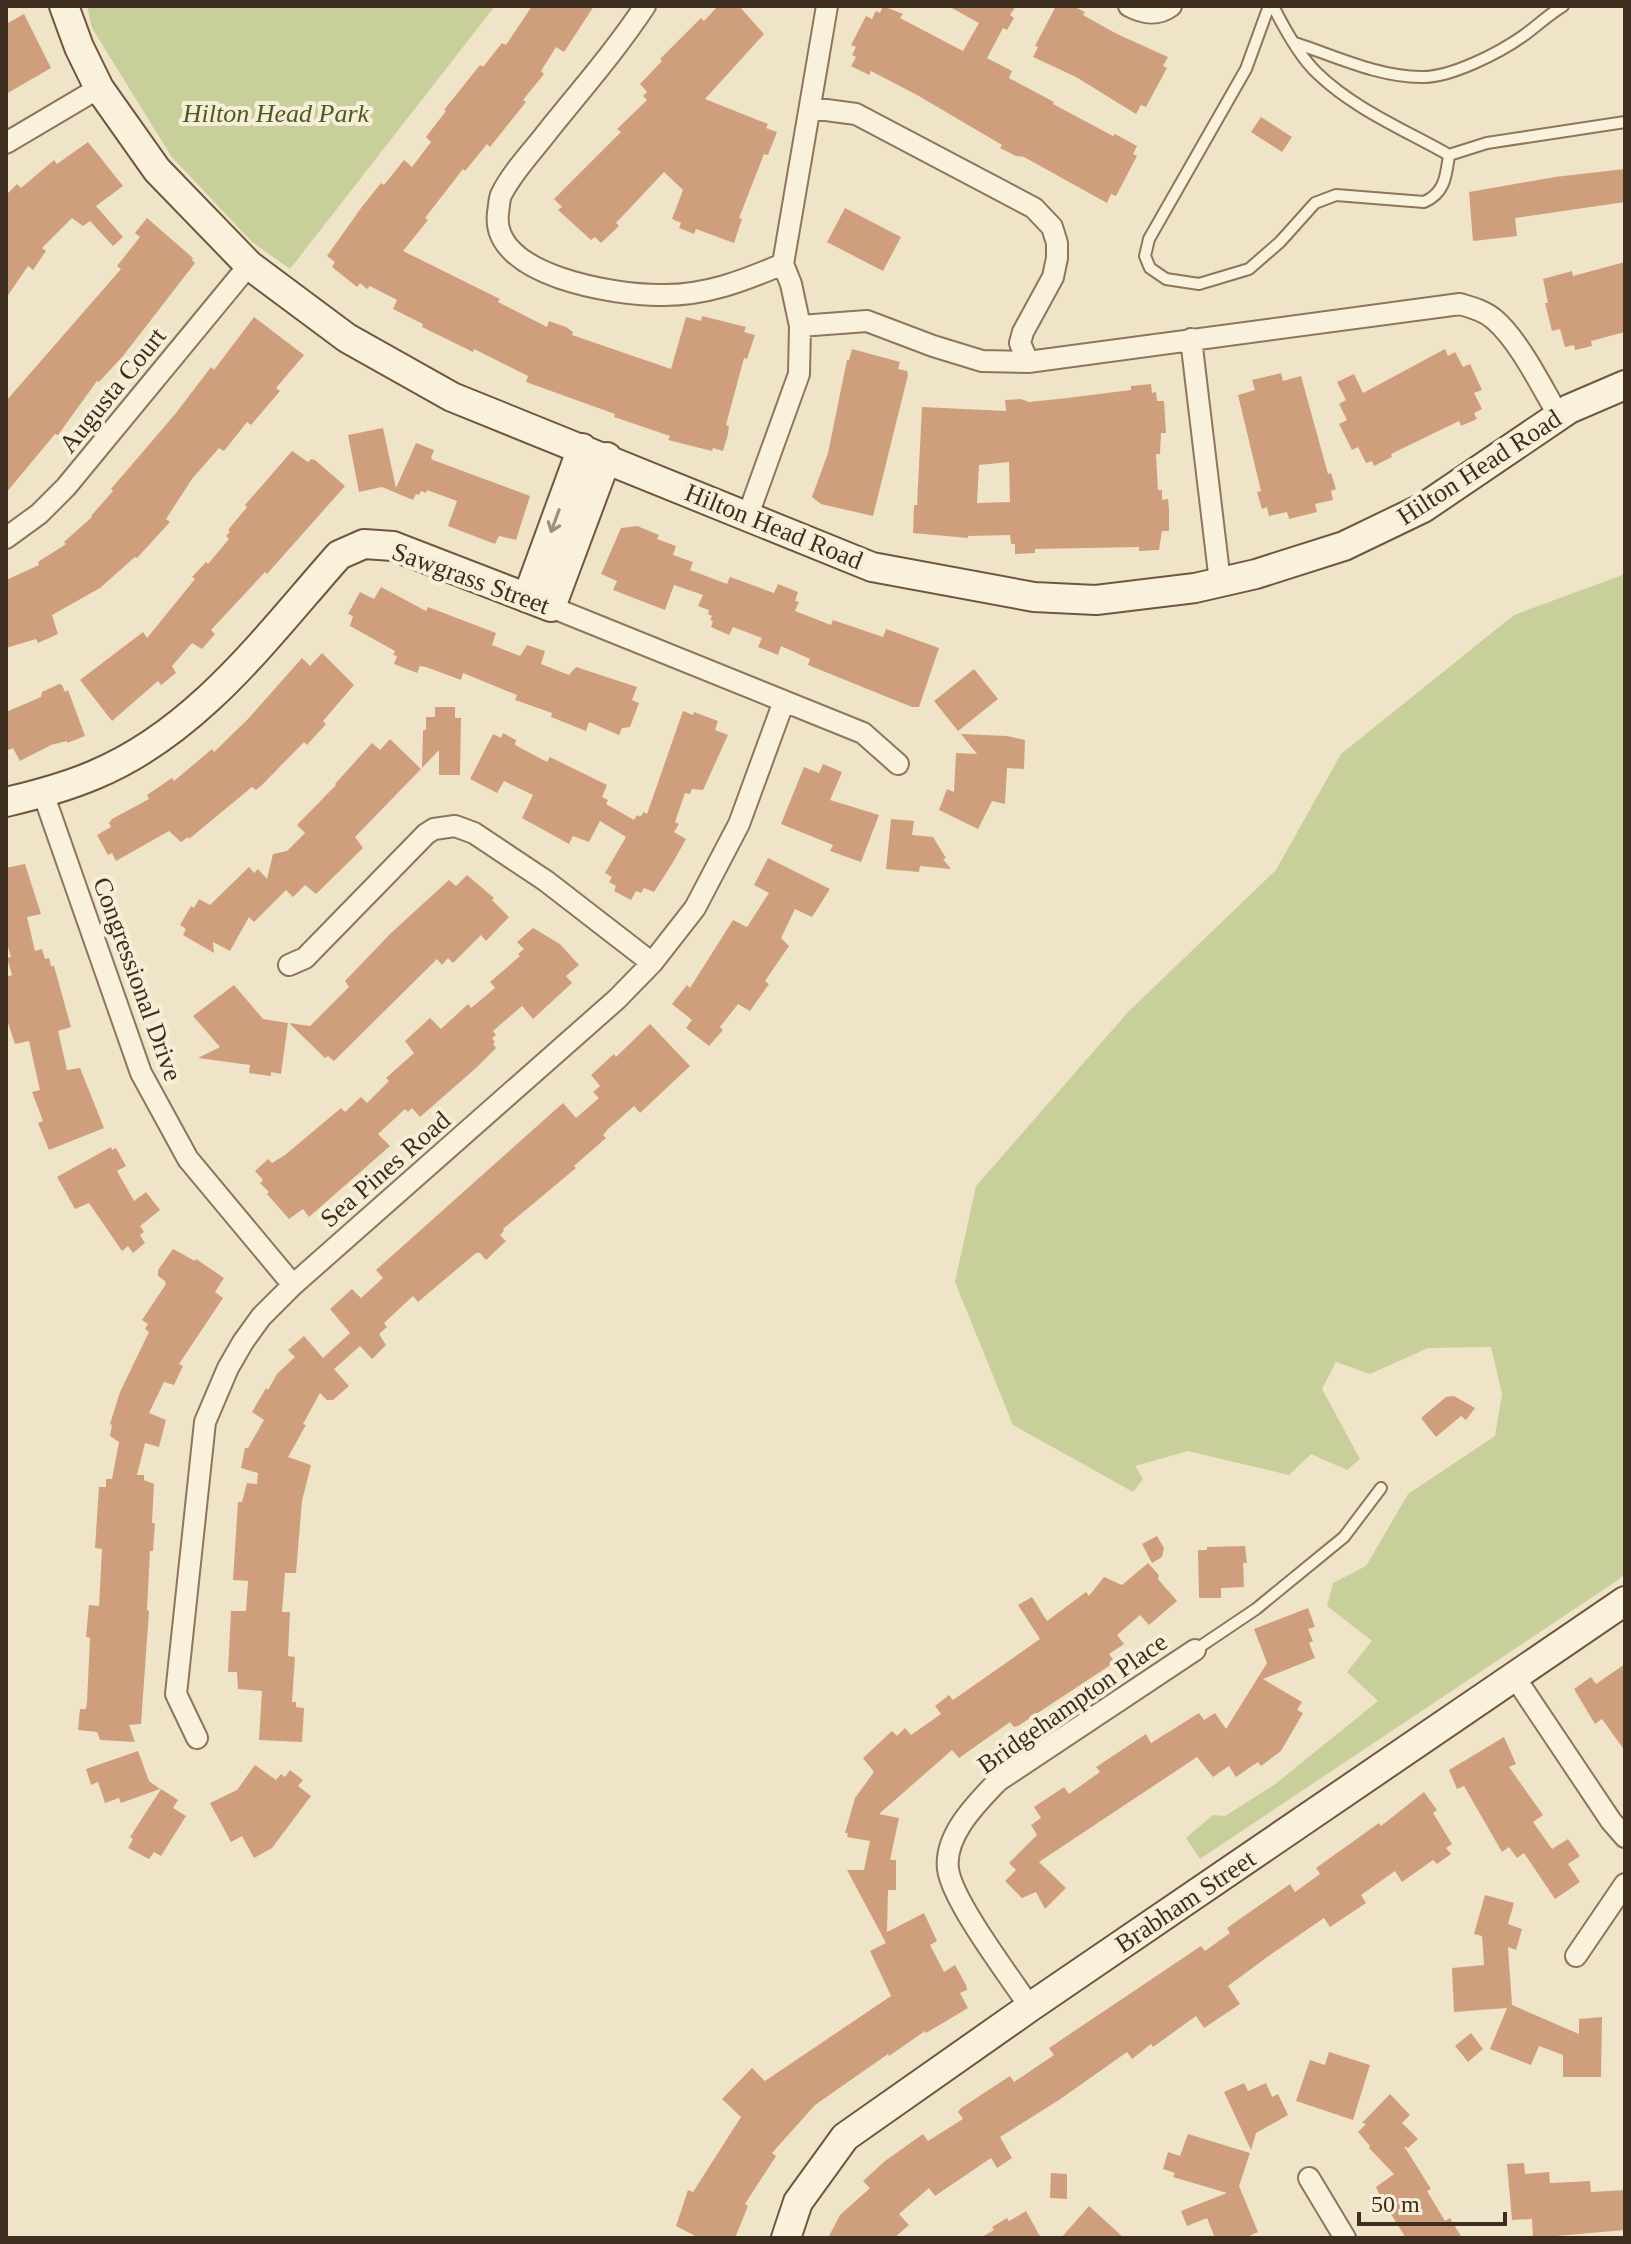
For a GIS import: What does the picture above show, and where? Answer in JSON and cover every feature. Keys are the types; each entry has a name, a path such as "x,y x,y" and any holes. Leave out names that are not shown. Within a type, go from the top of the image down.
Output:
{"street":[{"name":"Hilton Head Road","path":"64,6 99,88 157,170 249,265 347,338 439,389 872,567 1034,597 1096,600 1256,574 1344,546 1423,508 1559,416 1625,385"},
{"path":"645,6 500,196 497,223 504,244 520,260 548,273 595,288 660,295 735,285 783,264"},
{"path":"748,515 799,374 800,326 791,284 783,264 827,6"},
{"path":"1129,6 1141,13 1161,13 1171,6"},
{"path":"6,143 99,88"},
{"path":"811,108 856,114 1034,208 1052,227 1057,243 1053,277 1020,343 1028,362"},
{"name":"Augusta Court","path":"6,538 39,514 66,487 249,265"},
{"path":"800,326 867,321 982,361 1028,362 1460,304 1483,311 1496,320 1513,341 1559,416"},
{"path":"1191,339 1220,582"},
{"path":"539,602 594,452"},
{"name":"Sawgrass Street","path":"6,802 43,793 114,766 180,725 220,688 339,555 364,544 393,546 863,733 898,764"},
{"name":"Sea Pines Road","path":"197,1738 176,1694 205,1422 228,1368 261,1317 293,1285 617,999 652,963 695,908 739,824 784,701"},
{"name":"Congressional Drive","path":"43,793 141,1073 188,1159 293,1285"},
{"path":"289,965 305,958 426,834 434,829 455,826 474,833 546,881 652,963"},
{"name":"Brabham Street","path":"786,2238 798,2202 845,2137 1625,1601"},
{"name":"Bridgehampton Place","path":"1030,2007 961,1904 948,1869 952,1842 973,1807 998,1781 1195,1650"},
{"path":"1514,1676 1611,1821 1625,1837"},
{"path":"1576,1956 1625,1884"},
{"path":"1309,2178 1345,2238"}],"lane":[{"path":"1271,6 1316,72 1349,99 1449,155 1487,143 1625,122"},
{"path":"1271,6 1246,69 1149,239 1145,256 1150,268 1166,279 1199,284 1249,269 1280,242 1315,203 1336,195 1424,202 1435,197 1445,182 1449,155"},
{"path":"1295,43 1383,72 1422,78 1450,72 1499,50 1563,6"},
{"path":"1195,1650 1256,1609 1344,1537 1381,1488"}],"green space":[{"name":"Hilton Head Park","path":"87,6 495,6 290,269 251,241 171,156 92,28"},
{"path":"1625,574 1625,1573 1200,1859 1186,1838 1213,1815 1225,1816 1274,1785 1378,1701 1347,1672 1372,1641 1327,1606 1333,1583 1366,1566 1408,1494 1495,1436 1502,1394 1491,1347 1428,1348 1370,1374 1336,1362 1322,1389 1360,1459 1347,1470 1311,1454 1289,1475 1188,1451 1135,1466 1143,1479 1133,1492 1013,1425 955,1282 976,1186 1128,1012 1276,870 1341,754 1514,615"}],"building":[{"path":"532,6 594,6 564,52 556,47 541,71 544,74 523,100 526,102 490,147 487,144 465,171 463,169 403,251 500,299 498,302 547,327 549,321 566,327 573,332 572,335 671,369 686,317 701,321 702,316 746,327 744,332 755,335 747,359 744,358 726,425 729,426 723,451 668,440 670,436 526,382 528,376 422,327 423,324 393,309 397,300 370,286 367,289 360,283 357,287 332,267 335,262 327,256 381,183 384,185 404,160 412,167 431,142 426,137 444,110 480,65 483,67 502,43 506,45"},
{"path":"718,6 739,6 764,34 705,99 768,124 766,128 777,132 768,155 764,154 739,218 742,219 734,243 696,229 694,234 679,228 681,223 672,219 683,190 664,172 601,243 595,237 591,240 558,210 562,207 554,199 621,132 617,129 647,100 643,96 647,92 640,84 662,61 660,59 701,18 704,21"},
{"path":"883,6 903,14 900,18 963,51 979,23 948,6 1016,6 1010,15 1014,18 1007,30 1003,28 987,58 1012,71 1009,78 1053,104 1137,146 1133,154 1137,156 1116,196 1111,194 1107,203 1024,157 1000,148 1002,145 917,95 871,71 869,75 851,66 856,57 852,55 856,47 851,45 866,16 872,19"},
{"path":"1056,6 1073,6 1117,34 1168,57 1163,66 1167,68 1146,107 1141,105 1136,114 1076,77 1033,57 1038,47 1035,46"},
{"path":"24,14 51,68 6,94 6,24"},
{"path":"1261,117 1292,137 1282,152 1251,132"},
{"path":"88,142 123,186 96,206 123,237 113,246 90,221 83,226 72,218 42,248 46,251 33,270 28,266 6,298 6,195 17,184 21,188 54,160 57,164"},
{"path":"1625,169 1625,202 1515,218 1517,236 1473,241 1469,192"},
{"path":"845,208 901,237 883,271 827,242"},
{"path":"147,218 195,263 123,356 97,381 58,435 55,434 6,493 6,401 121,269 117,266 140,237 135,233"},
{"path":"1625,262 1625,332 1591,341 1592,346 1575,350 1574,345 1565,347 1560,329 1552,331 1543,279 1572,271 1573,276"},
{"path":"254,317 304,355 276,388 280,391 251,425 247,422 224,451 219,448 192,479 166,519 170,522 137,558 100,588 52,615 58,634 38,643 36,639 6,648 6,580 39,565 38,562 66,544 64,542 92,517 113,491 111,489 211,367 214,370"},
{"path":"852,349 900,362 898,369 907,371 908,375 873,516 821,504 812,497 828,453"},
{"path":"1445,349 1448,356 1455,352 1463,367 1470,364 1482,390 1474,393 1482,409 1474,413 1477,419 1461,426 1459,421 1391,454 1392,457 1374,466 1372,461 1366,463 1358,447 1352,450 1339,424 1347,420 1339,404 1346,400 1337,382 1354,374 1363,393"},
{"path":"1281,373 1283,381 1301,376 1328,474 1331,473 1336,489 1331,491 1333,500 1315,504 1317,512 1289,519 1287,512 1269,516 1267,507 1262,509 1257,492 1261,491 1238,395 1255,390 1252,380"},
{"path":"1151,384 1157,401 1164,401 1166,433 1161,433 1160,454 1156,454 1158,490 1162,490 1162,500 1168,499 1169,531 1162,531 1159,550 1139,551 1139,547 1035,549 1035,553 1015,554 1015,544 1011,544 1010,535 968,538 913,533 922,407 1006,411 1005,400 1029,402 1067,398 1131,390 1131,386","holes":["1009,462 1010,502 977,503 979,465"]},
{"path":"383,428 396,488 416,443 434,450 433,460 530,496 516,540 499,536 495,544 448,526 457,501 427,490 426,493 421,491 419,495 416,494 413,500 382,487 359,492 348,435"},
{"path":"292,451 308,462 315,460 345,486 267,574 265,572 211,630 215,634 202,649 192,643 172,666 176,673 161,685 158,681 112,721 80,680 143,632 147,638 195,579 192,577 229,539 226,536 230,532 228,530 247,507 245,505"},
{"path":"637,526 659,535 657,539 676,546 673,555 693,562 690,570 727,584 730,577 774,593 778,584 798,592 795,601 799,602 795,611 831,625 833,620 883,637 886,629 939,648 919,707 912,707 808,665 810,659 781,646 778,655 758,647 762,638 733,627 729,635 711,627 713,621 710,620 709,610 698,606 703,595 674,585 665,610 613,590 617,581 601,574 621,528"},
{"path":"381,587 426,611 428,607 496,633 492,645 520,656 527,645 545,651 541,664 569,675 576,667 637,687 632,700 639,703 630,727 622,728 619,735 589,722 586,731 551,717 552,713 515,700 517,695 463,673 461,680 426,667 420,666 417,673 394,664 395,651 350,626 353,616 348,614 360,592 374,599"},
{"path":"322,653 354,685 307,745 304,742 262,785 256,790 252,787 189,839 181,842 169,831 116,861 112,853 108,855 97,835 111,827 109,823 112,819 149,799 147,795 172,778 174,781 212,749 214,752 302,658 310,666"},
{"path":"974,669 998,699 958,731 934,701"},
{"path":"59,684 65,692 68,690 85,736 51,745 20,761 13,748 6,751 6,712 41,697 42,692"},
{"path":"435,707 455,707 455,718 461,718 460,775 439,775 439,750 422,768 423,730 426,730 426,717 435,717"},
{"path":"683,711 718,721 715,730 728,735 703,790 692,789 690,794 685,793 675,822 679,824 674,832 686,839 672,864 654,892 644,888 641,893 636,891 631,900 614,891 616,886 609,882 612,877 605,873 626,837 600,821 589,842 573,836 569,844 522,818 533,795 504,781 497,793 470,779 493,734 501,738 503,733 516,740 515,745 547,762 550,757 607,785 602,797 608,800 606,804 634,820 637,815 647,814"},
{"path":"961,734 1025,740 1024,769 1007,768 1005,804 992,801 978,829 939,810 947,789 954,792 956,753 977,754"},
{"path":"390,739 421,769 355,837 363,848 316,894 305,885 293,897 286,890 254,922 249,917 230,951 213,942 214,953 183,935 186,929 180,925 199,899 210,905 249,867 254,873 258,869 267,879 273,854 287,851 305,833 297,825 372,743 380,750"},
{"path":"823,764 842,772 830,800 879,815 861,862 830,851 833,845 781,824 804,767 819,773"},
{"path":"891,819 914,821 912,835 933,837 951,869 920,866 919,872 886,869"},
{"path":"768,858 830,889 812,917 795,909 781,938 789,946 765,981 769,984 750,1011 738,1004 720,1027 723,1030 709,1046 686,1028 692,1020 672,1004 687,985 690,988 733,920 747,927 769,893 754,885"},
{"path":"25,864 41,914 27,917 35,951 42,949 45,959 49,958 51,966 54,966 71,1027 58,1031 67,1070 80,1068 104,1128 49,1150 38,1123 43,1121 32,1092 40,1090 29,1041 15,1044 6,1017 6,977 12,975 7,958 11,957 6,940 6,868"},
{"path":"467,875 494,898 492,900 509,917 486,941 481,935 453,963 448,958 442,965 437,959 334,1061 328,1056 325,1058 289,1023 310,1026 349,987 345,981 391,933 449,880 456,886"},
{"path":"533,928 560,944 579,965 566,976 572,983 533,1019 522,1006 493,1031 496,1048 476,1068 420,1117 412,1108 408,1112 405,1109 378,1134 390,1146 309,1217 303,1209 289,1219 267,1194 269,1192 260,1183 263,1180 255,1171 268,1159 272,1163 285,1155 341,1108 345,1112 361,1097 367,1103 389,1081 386,1078 414,1053 405,1041 430,1018 441,1029 468,1004 471,1008 495,988 490,982 520,956 518,954 524,949 517,942"},
{"path":"234,985 263,1019 288,1023 281,1074 249,1073 250,1065 198,1058 220,1047 193,1016"},
{"path":"650,1024 690,1066 640,1113 634,1106 608,1129 603,1135 606,1138 574,1166 576,1168 503,1229 500,1235 506,1241 486,1260 476,1253 418,1302 413,1296 384,1323 387,1327 379,1334 386,1345 372,1359 360,1346 334,1369 349,1386 333,1400 327,1400 320,1393 303,1424 306,1425 288,1457 311,1465 302,1501 296,1573 285,1573 282,1612 290,1612 288,1656 295,1657 292,1702 296,1702 296,1707 304,1708 302,1742 259,1740 262,1691 238,1689 237,1672 228,1672 231,1611 246,1611 248,1581 233,1580 238,1502 242,1502 247,1483 257,1484 258,1473 241,1468 245,1448 248,1448 264,1420 252,1412 266,1388 268,1390 277,1374 295,1357 288,1350 304,1336 323,1358 350,1333 330,1309 352,1289 361,1298 383,1278 376,1270 563,1103 576,1118 599,1098 593,1092 600,1086 591,1075 614,1054 616,1057"},
{"path":"111,1147 112,1150 116,1148 126,1166 117,1171 134,1201 146,1192 160,1210 140,1226 144,1232 140,1235 145,1243 133,1253 128,1246 122,1251 89,1203 75,1209 57,1177"},
{"path":"173,1249 196,1259 224,1278 215,1292 223,1298 179,1364 183,1366 174,1385 164,1382 149,1413 166,1420 159,1447 145,1443 137,1475 144,1475 144,1480 154,1484 152,1523 155,1523 153,1551 150,1551 141,1724 129,1725 135,1742 100,1740 97,1732 78,1730 80,1709 86,1709 87,1702 89,1605 99,1606 102,1549 95,1548 99,1487 106,1487 106,1479 112,1479 119,1442 110,1436 110,1424 120,1392 149,1332 145,1329 148,1324 142,1320 166,1284 158,1276 158,1270"},
{"path":"1454,1396 1475,1408 1466,1420 1461,1416 1436,1437 1421,1418 1446,1397"},
{"path":"1157,1536 1164,1548 1162,1557 1152,1563 1142,1544"},
{"path":"1245,1546 1247,1563 1243,1563 1244,1587 1221,1588 1221,1598 1199,1598 1198,1550"},
{"path":"1148,1563 1177,1601 1149,1625 1140,1615 1117,1635 1124,1644 1109,1654 1115,1662 1018,1726 1014,1727 1010,1722 959,1758 952,1750 879,1814 899,1818 890,1860 896,1860 896,1890 888,1890 887,1932 924,1913 937,1941 930,1945 944,1972 955,1965 966,1985 967,1990 960,1993 968,2008 888,2054 815,2105 772,2153 776,2156 745,2204 748,2206 735,2238 699,2238 676,2226 688,2190 693,2192 741,2117 722,2099 752,2068 765,2081 891,1996 870,1951 886,1943 847,1870 864,1870 870,1841 847,1837 848,1833 845,1833 855,1798 874,1772 863,1758 892,1731 897,1736 905,1728 911,1735 941,1714 935,1706 949,1695 953,1700 1040,1639 1018,1605 1032,1597 1047,1621 1086,1592 1089,1596 1104,1577 1122,1585"},
{"path":"1308,1608 1315,1627 1308,1629 1315,1658 1263,1679 1302,1702 1297,1710 1303,1713 1281,1751 1261,1766 1258,1762 1236,1777 1229,1766 1213,1777 1197,1757 1039,1862 1066,1888 1045,1909 1036,1892 1022,1898 1005,1881 1016,1870 1009,1863 1037,1835 1031,1825 1041,1818 1034,1807 1064,1787 1069,1794 1100,1772 1096,1767 1146,1734 1151,1743 1199,1713 1204,1720 1215,1713 1226,1729 1267,1663 1254,1629"},
{"path":"1625,1664 1625,1751 1602,1719 1595,1724 1574,1689 1591,1677 1596,1684"},
{"path":"1504,1737 1516,1764 1509,1767 1543,1815 1533,1822 1552,1849 1568,1839 1580,1856 1568,1864 1580,1882 1555,1899 1524,1853 1517,1858 1509,1847 1502,1852 1464,1786 1457,1789 1449,1770"},
{"path":"138,1751 149,1781 160,1789 121,1803 119,1798 105,1803 98,1782 91,1785 86,1769"},
{"path":"255,1765 276,1780 281,1774 285,1777 290,1770 303,1780 298,1786 311,1796 272,1848 254,1858 242,1836 231,1842 210,1803 237,1790"},
{"path":"161,1789 178,1800 173,1808 186,1816 161,1856 154,1852 149,1859 128,1848 133,1839 130,1837"},
{"path":"1424,1792 1437,1810 1433,1813 1452,1844 1446,1848 1451,1854 1437,1864 1433,1860 1402,1882 1395,1871 1361,1895 1366,1903 1330,1927 1324,1918 1270,1955 1228,1986 1240,2004 1204,2028 1196,2016 1132,2059 1127,2052 1000,2137 1012,2158 997,2168 991,2158 935,2196 929,2188 899,2214 909,2225 894,2238 828,2238 840,2215 870,2188 863,2181 885,2161 923,2134 928,2141 963,2119 958,2112 961,2108 1010,2076 1014,2082 1054,2055 1049,2048 1201,1946 1205,1951 1230,1933 1227,1928 1290,1884 1295,1892 1320,1874 1316,1868 1379,1823 1381,1826"},
{"path":"1485,1895 1514,1903 1508,1924 1522,1929 1516,1950 1508,1947 1512,2005 1579,2034 1579,2019 1602,2017 1601,2077 1563,2077 1563,2055 1539,2046 1531,2065 1490,2049 1507,2008 1454,2012 1452,1968 1484,1965 1482,1936 1474,1934"},
{"path":"1471,2033 1483,2049 1468,2062 1455,2046"},
{"path":"1329,2052 1370,2065 1353,2120 1296,2101 1310,2060 1325,2065"},
{"path":"1244,2083 1248,2091 1266,2083 1272,2097 1278,2094 1288,2115 1256,2133 1251,2150 1224,2092"},
{"path":"1390,2094 1410,2115 1402,2123 1418,2139 1408,2148 1404,2146 1431,2189 1427,2191 1445,2221 1450,2218 1462,2238 1406,2238 1382,2200 1376,2187 1394,2174 1358,2132 1366,2124 1362,2123"},
{"path":"1188,2134 1250,2153 1239,2186 1258,2232 1245,2238 1215,2238 1207,2218 1187,2226 1181,2211 1227,2193 1173,2177 1175,2173 1163,2169 1168,2152 1180,2156"},
{"path":"1524,2163 1525,2174 1549,2172 1550,2183 1590,2181 1591,2192 1625,2190 1625,2230 1533,2238 1532,2219 1512,2220 1507,2164"},
{"path":"1051,2173 1067,2174 1067,2199 1050,2198"},
{"path":"1089,2206 1124,2238 1061,2238"},
{"path":"1026,2211 1041,2238 980,2238 1007,2218 1009,2221"}]}
